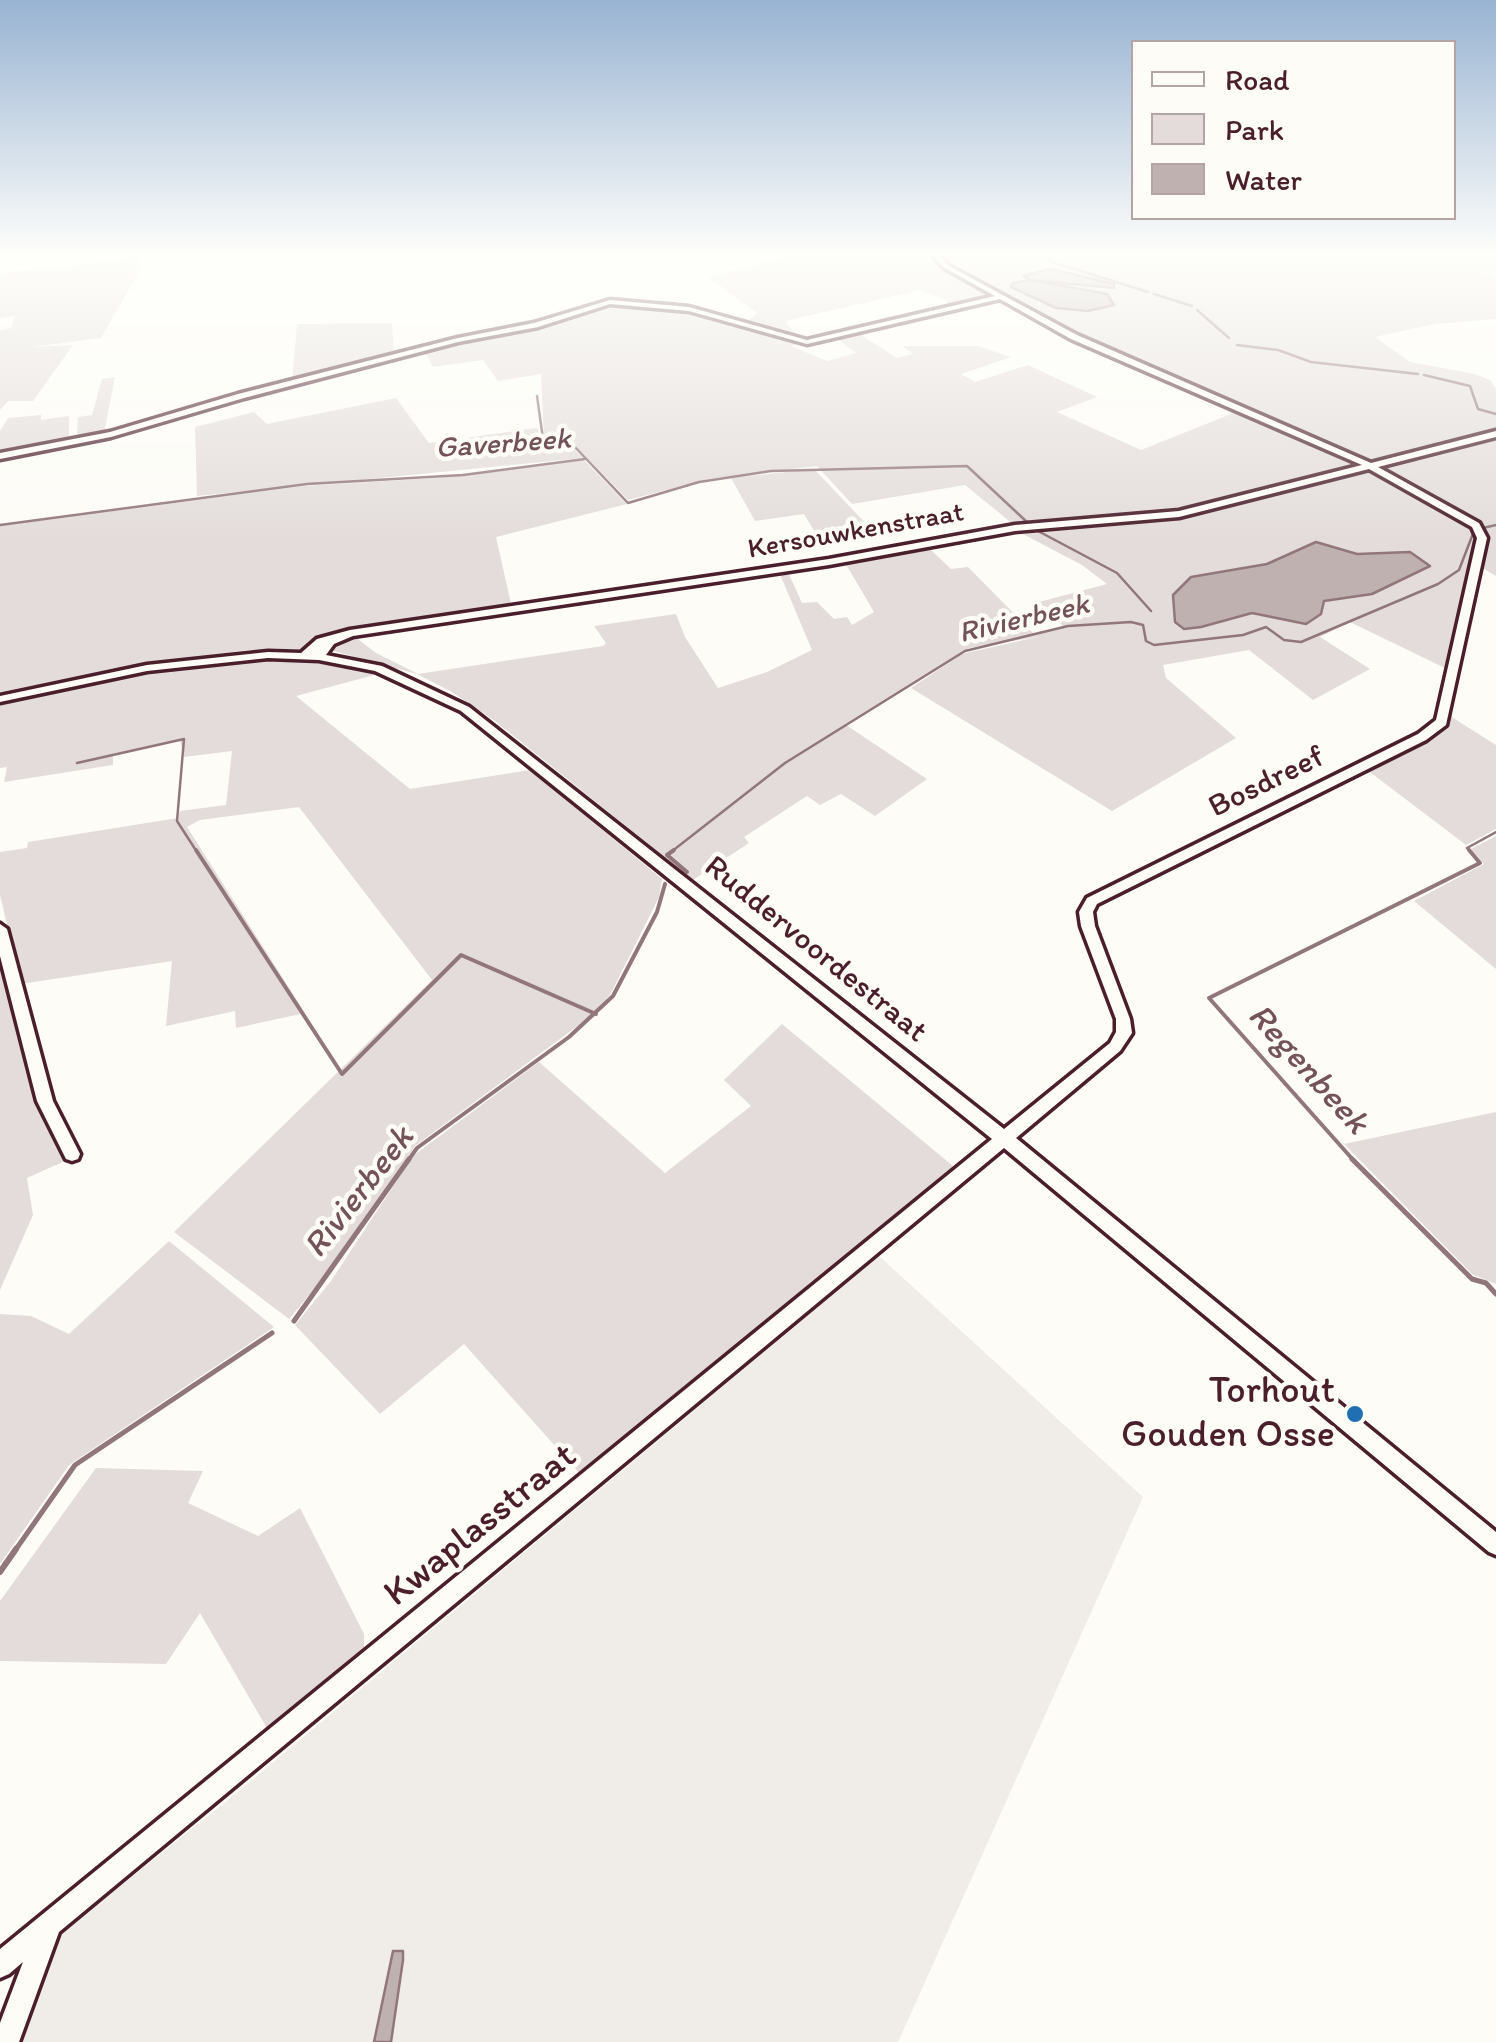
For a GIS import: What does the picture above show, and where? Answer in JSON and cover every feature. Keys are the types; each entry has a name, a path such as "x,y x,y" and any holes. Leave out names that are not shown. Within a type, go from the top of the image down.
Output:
{"street":[{"path":"0,456 110,434 423,350"},
{"name":"Bosdreef","path":"1006,1140 1115,1047 1124,1033 1118,1001 1088,926 1086,912 1092,901 1422,737 1442,722 1482,534 1470,521 1368,466 1107,350"},
{"path":"1368,466 1496,434"},
{"name":"Kersouwkenstraat","path":"312,657 330,642 350,633 829,562 1016,528 1179,514 1368,466"},
{"name":"Ruddervoordestraat","path":"0,699 207,659 312,657 378,668 465,708 1006,1140 1496,1545"},
{"path":"0,929 45,1102 72,1154"},
{"name":"Kwaplasstraat","path":"0,1965 1006,1140"},
{"path":"6,2042 49,1927"}],"shaded area":[{"path":"879,1256 1143,1497 898,2042 18,2042 56,1937 222,1805"}],"green space":[{"path":"0,350 69,350 33,401 8,401 0,410"},
{"path":"295,350 394,350 394,355 292,382"},
{"path":"424,350 801,350 827,361 856,353 852,350 885,350 897,358 913,354 908,350 991,350 1011,357 961,374 975,382 1028,365 1097,397 1057,412 1141,450 1236,412 1351,464 1174,510 1013,524 965,485 852,504 817,466 708,479 628,500 574,445 544,439 541,374 498,381 483,360 433,367"},
{"path":"1109,350 1394,350 1410,362 1475,374 1490,380 1496,389 1496,576 1471,561 1449,670 1350,622 1320,637 1370,669 1313,700 1249,650 1163,665 1166,678 1236,738 1112,811 911,688 962,654 1037,637 969,648 846,725 927,779 875,816 841,794 820,805 807,796 744,837 749,843 693,880 495,721 452,692 417,674 333,651 335,641 354,636 376,653 418,674 603,646 606,643 594,626 676,614 685,637 718,688 767,672 812,650 779,572 787,570 802,603 817,602 834,619 847,617 852,625 874,612 844,561 928,547 951,569 968,567 1034,634 1063,626 1039,602 1107,584 1082,565 1023,534 1183,516 1374,467"},
{"path":"115,377 104,433 77,434 78,417 92,415 102,379"},
{"path":"396,398 429,443 537,428 542,441 571,446 583,458 197,496 195,427 254,412 267,424"},
{"path":"41,415 41,420 69,416 69,436 0,454 0,431 8,418"},
{"path":"584,460 627,504 496,537 511,604 335,632 303,650 249,650 161,661 0,694 0,526 303,486 437,478"},
{"path":"814,469 871,529 818,537 804,514 755,521 731,478"},
{"path":"263,660 304,661 378,674 296,696 410,789 530,770 662,879 659,897 610,995 587,1019 415,1146 320,1282 289,1319 174,1232 432,980 299,807 200,820 187,827 305,1013 236,1028 235,1011 166,1026 172,961 21,984 0,895 0,852 27,848 28,842 178,818 180,811 226,805 232,751 184,757 180,741 113,755 113,765 4,782 7,767 0,768 0,705 159,670"},
{"path":"1450,716 1496,745 1496,829 1466,845 1366,769 1441,729"},
{"path":"1496,836 1496,969 1414,901 1484,864 1471,849"},
{"path":"0,942 27,1074 53,1140 67,1160 27,1178 33,1215 0,1290"},
{"path":"782,1024 959,1171 581,1475 464,1344 380,1414 295,1325 331,1281 413,1156 539,1062 665,1173 751,1106 724,1080"},
{"path":"1496,1112 1496,1284 1472,1274 1344,1144"},
{"path":"169,1241 274,1327 69,1465 0,1564 0,1314 31,1316 69,1334"},
{"path":"96,1468 203,1471 188,1503 258,1536 300,1508 364,1634 364,1647 352,1664 268,1730 200,1613 166,1664 0,1661 0,1601"}],"water":[{"path":"1316,542 1357,554 1410,552 1430,566 1372,594 1324,601 1321,614 1306,624 1252,613 1184,629 1175,622 1173,595 1191,577 1267,564"},
{"path":"393,1951 403,1951 403,1960 391,2042 374,2042"}],"waterway":[{"path":"1279,350 1311,362 1418,374"},
{"path":"1424,375 1470,386 1478,409 1496,414"},
{"name":"Gaverbeek","path":"537,396 543,439 573,445 628,503 699,482 771,471 967,466 1028,523"},
{"name":"Gaverbeek","path":"0,525 307,484 463,475 585,459"},
{"name":"Rivierbeek","path":"1483,528 1496,525"},
{"path":"1038,531 1117,573 1151,611"},
{"name":"Rivierbeek","path":"671,852 785,763 965,651 1068,626 1131,622 1143,625 1146,641 1154,645 1243,635 1266,627 1284,640 1301,642 1438,584 1459,570 1474,531"},
{"path":"77,763 184,739 177,821 197,852"},
{"name":"Regenbeek","path":"1469,850 1496,832"},
{"path":"196,850 342,1074 461,955 594,1013"},
{"name":"Rivierbeek","path":"674,850 667,855 687,872"},
{"name":"Regenbeek","path":"1355,1162 1209,998 1480,863 1469,850"},
{"name":"Rivierbeek","path":"594,1013 613,996 657,912 665,884"},
{"name":"Rivierbeek","path":"407,1162 417,1148 569,1037 594,1013"},
{"name":"Rivierbeek","path":"294,1321 409,1159"},
{"name":"Regenbeek","path":"1352,1159 1355,1162"},
{"name":"Regenbeek","path":"1355,1162 1472,1279 1486,1283 1496,1294"},
{"name":"Rivierbeek","path":"14,1552 75,1465 272,1333"},
{"name":"Rivierbeek","path":"0,1572 16,1549"}],"place":[{"name":"Torhout Gouden Osse","path":"1355,1414"}]}
